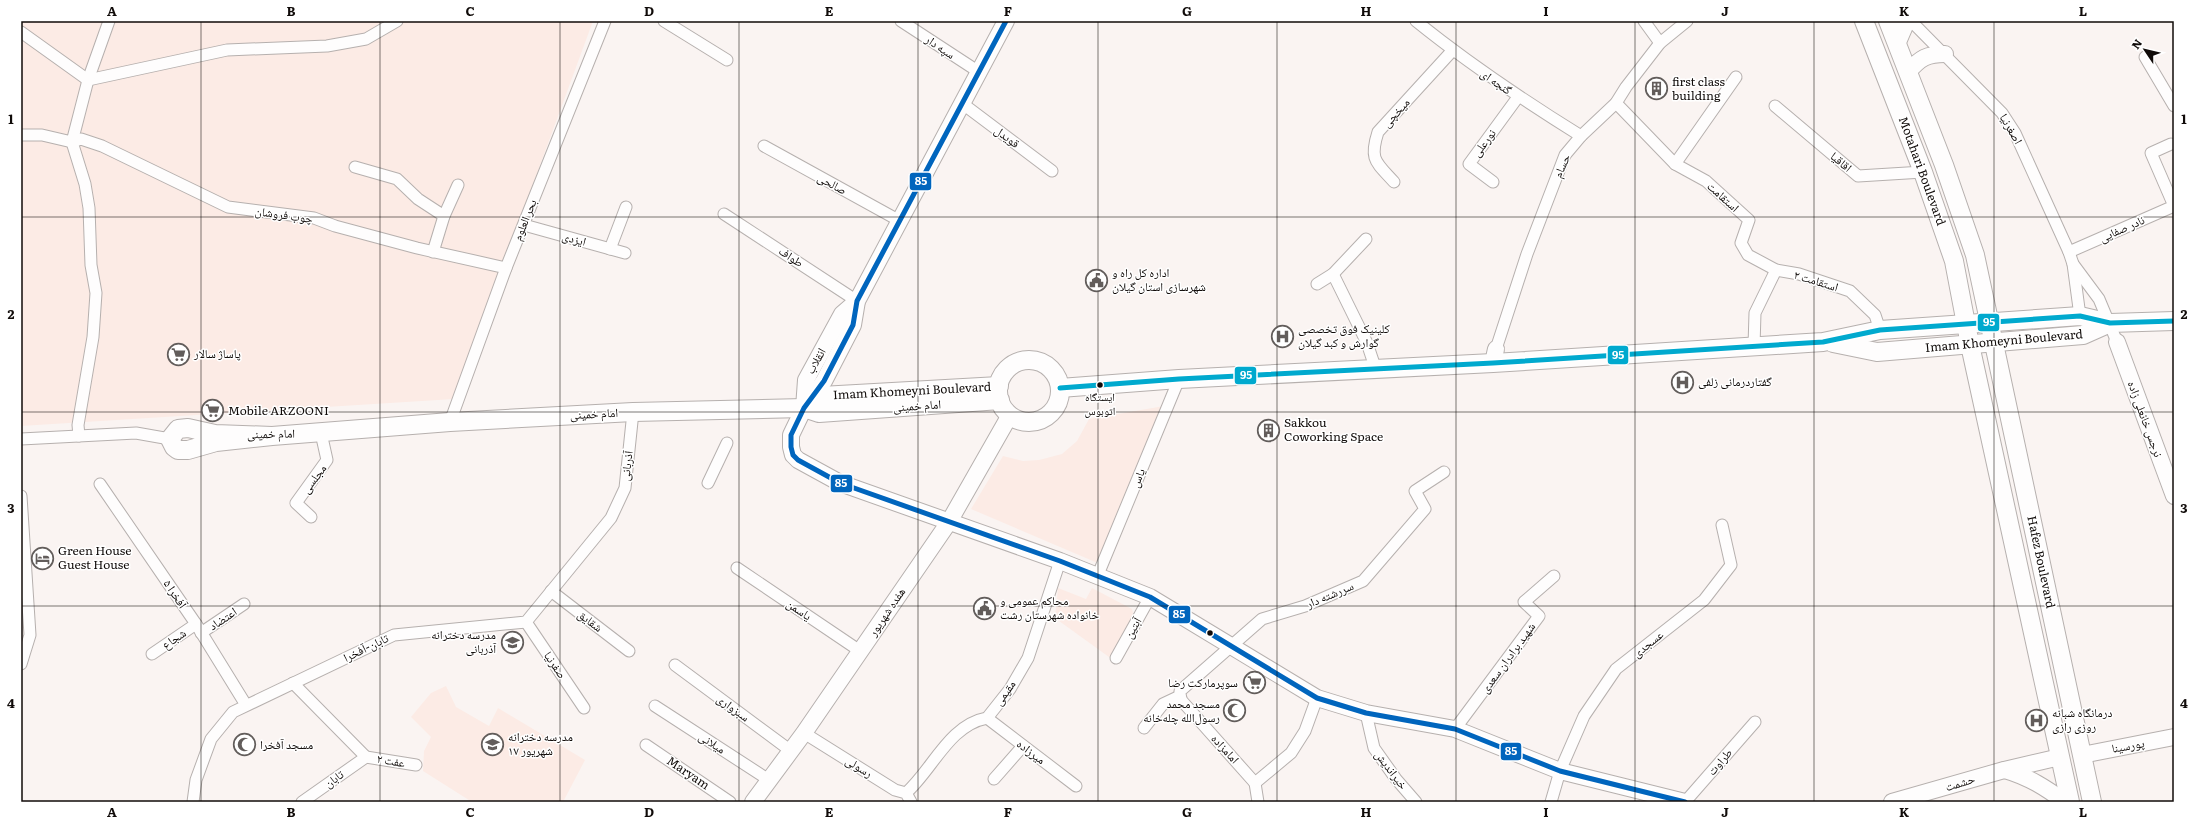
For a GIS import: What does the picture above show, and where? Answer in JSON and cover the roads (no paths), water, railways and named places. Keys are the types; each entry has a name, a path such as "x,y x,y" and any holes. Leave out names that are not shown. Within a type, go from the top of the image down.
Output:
{"main road":[{"name":"انقلاب","path":"804,408 806,380 842,314 857,301 1006,21"},
{"name":"Motahari Boulevard","path":"1864,21 1923,172 1954,262 1966,325"},
{"name":"Motahari Boulevard","path":"1888,21 1898,42 1944,165 1975,255 1990,322"},
{"path":"1898,42 1907,21"},
{"path":"1908,72 1916,63 1931,54 1945,54"},
{"path":"1923,172 1944,165"},
{"name":"Imam Khomeyni Boulevard","path":"1823,342 1880,330 2080,316 2110,323"},
{"path":"2110,323 2174,321"},
{"name":"Hafez Boulevard","path":"1990,322 2092,802"},
{"name":"Imam Khomeyni Boulevard","path":"1823,342 1877,352 2083,335 2110,323"},
{"name":"Hafez Boulevard","path":"1966,325 2070,802"},
{"path":"1060,388 1179,379 1375,368 1494,356 1823,342"},
{"name":"نرجس خانعلی زاده","path":"2117,342 2174,496"},
{"path":"1030,360 1045,364 1052,370 1060,388 1057,403 1048,415 1039,420 1029,422 1019,420 1010,415 999,393 1002,376 1008,368 1016,363 1030,360"},
{"name":"Imam Khomeyni Boulevard","path":"804,408 821,396 999,393"},
{"path":"804,408 791,435 793,455 798,460 840,483 1060,561 1150,597 1317,698 1366,713 1455,729 1560,771 1685,802"},
{"name":"امام خمینی","path":"170,438 178,429 188,428 215,434 272,436 450,422 633,412 804,408"},
{"name":"هفده شهریور","path":"753,802 804,733 949,522 1010,415"},
{"path":"170,438 174,447 184,451 216,442 272,436"},
{"path":"961,502 958,512 960,518 977,532"},
{"name":"پورسینا","path":"2082,755 2174,737"},
{"path":"2060,758 2082,755"},
{"name":"حشمت","path":"1892,802 2004,770 2060,758"},
{"path":"2004,770 2023,776 2042,785 2065,802"}],"street":[{"path":"79,436 78,425 93,336 96,293 91,265 89,208 85,184 72,142 88,80 109,21"},
{"path":"21,32 88,80 227,50 327,46 366,39 397,21"},
{"name":"بحر العلوم","path":"450,422 506,268 605,21"},
{"path":"664,21 727,60"},
{"name":"سپه دار","path":"901,21 979,72"},
{"name":"گنجه ای","path":"1416,21 1452,50 1518,97 1581,136"},
{"path":"1644,21 1660,43"},
{"name":"حسام","path":"1494,356 1526,254 1565,155 1581,136 1616,103 1626,87 1660,43 1687,21"},
{"name":"اصغرنیا","path":"1911,21 1987,95 2002,113 2015,133 2069,252 2073,264 2080,316"},
{"name":"میخچی","path":"1394,182 1375,160 1373,146 1378,132 1452,50"},
{"path":"2145,57 2174,106"},
{"path":"1675,164 1736,77"},
{"name":"نورعلی","path":"1493,182 1469,164 1518,97"},
{"name":"استقامت","path":"1616,103 1675,164 1706,181 1749,220 1741,243"},
{"name":"قویدل","path":"963,104 1052,171"},
{"name":"اقاقیا","path":"1775,106 1858,176 1923,172"},
{"name":"چوب فروشان","path":"21,135 42,135 72,142 81,138 102,146 228,207 314,218 335,226 432,252 506,268"},
{"path":"2171,144 2151,154 2174,206"},
{"name":"صالحی","path":"764,146 900,221"},
{"path":"355,167 397,179 418,199 444,216"},
{"path":"432,252 444,216 458,185"},
{"name":"نادر صفایی","path":"2069,252 2174,206"},
{"path":"610,248 626,207"},
{"name":"طواف","path":"724,214 857,301"},
{"name":"ایزدی","path":"524,225 625,253"},
{"path":"1317,284 1333,274 1366,239"},
{"name":"استقامت ۲","path":"1741,243 1748,255 1776,270 1799,274 1850,291 1875,315 1880,330"},
{"name":"اصغرنیا","path":"2073,264 2099,299 2117,342"},
{"path":"1754,346 1755,313 1776,270"},
{"path":"1333,274 1367,343 1375,368"},
{"name":"یاس","path":"1097,577 1179,379"},
{"name":"آذربانی","path":"551,591 611,518 624,488 633,412"},
{"path":"21,439 136,433 170,438"},
{"name":"مجلسی","path":"311,517 296,503 327,460 321,433"},
{"path":"708,483 727,443"},
{"name":"سررشته دار","path":"1230,646 1262,619 1305,606 1363,582 1425,509 1415,491 1444,472"},
{"name":"آفخرا ۵","path":"100,484 198,628 246,705"},
{"path":"21,496 30,635 21,664"},
{"name":"عسجدی","path":"1560,771 1584,716 1616,670 1704,600 1731,565 1722,525"},
{"name":"مقیمی","path":"909,798 952,738 978,720 987,718 1010,689 1028,658 1060,561"},
{"name":"یاسمن","path":"737,568 860,651"},
{"name":"شهید برادران سعدی","path":"1455,729 1539,616 1524,602 1554,576"},
{"path":"526,622 551,591"},
{"name":"شقایق","path":"551,591 629,651"},
{"name":"آبتین","path":"1116,658 1150,597"},
{"name":"اعتضاد","path":"198,628 244,604"},
{"name":"تابان-آفخرا","path":"193,802 196,780 210,739 232,712 394,635 526,622"},
{"name":"صفرنیا","path":"526,622 584,708"},
{"name":"شجاع","path":"152,654 198,628"},
{"path":"1144,728 1163,704 1180,696 1180,691 1230,646"},
{"name":"سبزواری","path":"674,665 791,751"},
{"path":"293,683 366,757"},
{"name":"امامزاده","path":"1180,696 1182,701 1255,783"},
{"path":"1258,802 1255,783 1291,753 1305,731 1317,698"},
{"name":"میلانی","path":"655,706 769,780"},
{"name":"خیراندیش","path":"1366,713 1374,748 1396,779 1416,802"},
{"name":"میرزاده","path":"987,718 1076,786"},
{"name":"طراوت","path":"1685,802 1755,722"},
{"name":"رسولی","path":"804,733 909,798"},
{"name":"Maryam","path":"646,745 730,802"},
{"path":"994,779 1023,746"},
{"name":"عفت ۲","path":"366,757 416,765"},
{"name":"تابان","path":"302,802 366,757"},
{"path":"1551,802 1560,771"}],"place":[{"name":"first class building","path":"1656,89"},
{"name":"اداره کل راه و شهرسازی استان گیلان","path":"1097,280"},
{"name":"کلینیک فوق تخصصی گوارش و کبد گیلان","path":"1282,336"},
{"name":"پاساژ سالار","path":"178,354"},
{"name":"گفتاردرمانی زلفی","path":"1683,382"},
{"name":"ایستگاه اتوبوس","path":"1100,385"},
{"name":"Mobile ARZOONI","path":"212,411"},
{"name":"Sakkou Coworking Space","path":"1268,430"},
{"name":"Green House Guest House","path":"42,558"},
{"name":"محاکم عمومی و خانواده شهرستان رشت","path":"985,608"},
{"name":"مدرسه دخترانه آذربانی","path":"512,642"},
{"name":"سوپرمارکت رضا","path":"1254,683"},
{"name":"مسجد محمد رسول‌‌الله چله‌خانه","path":"1235,711"},
{"name":"درمانگاه شبانه روزی رازی","path":"2037,720"},
{"name":"مدرسه دخترانه ۱۷ شهریور","path":"493,744"},
{"name":"مسجد آفخرا","path":"244,745"}]}
